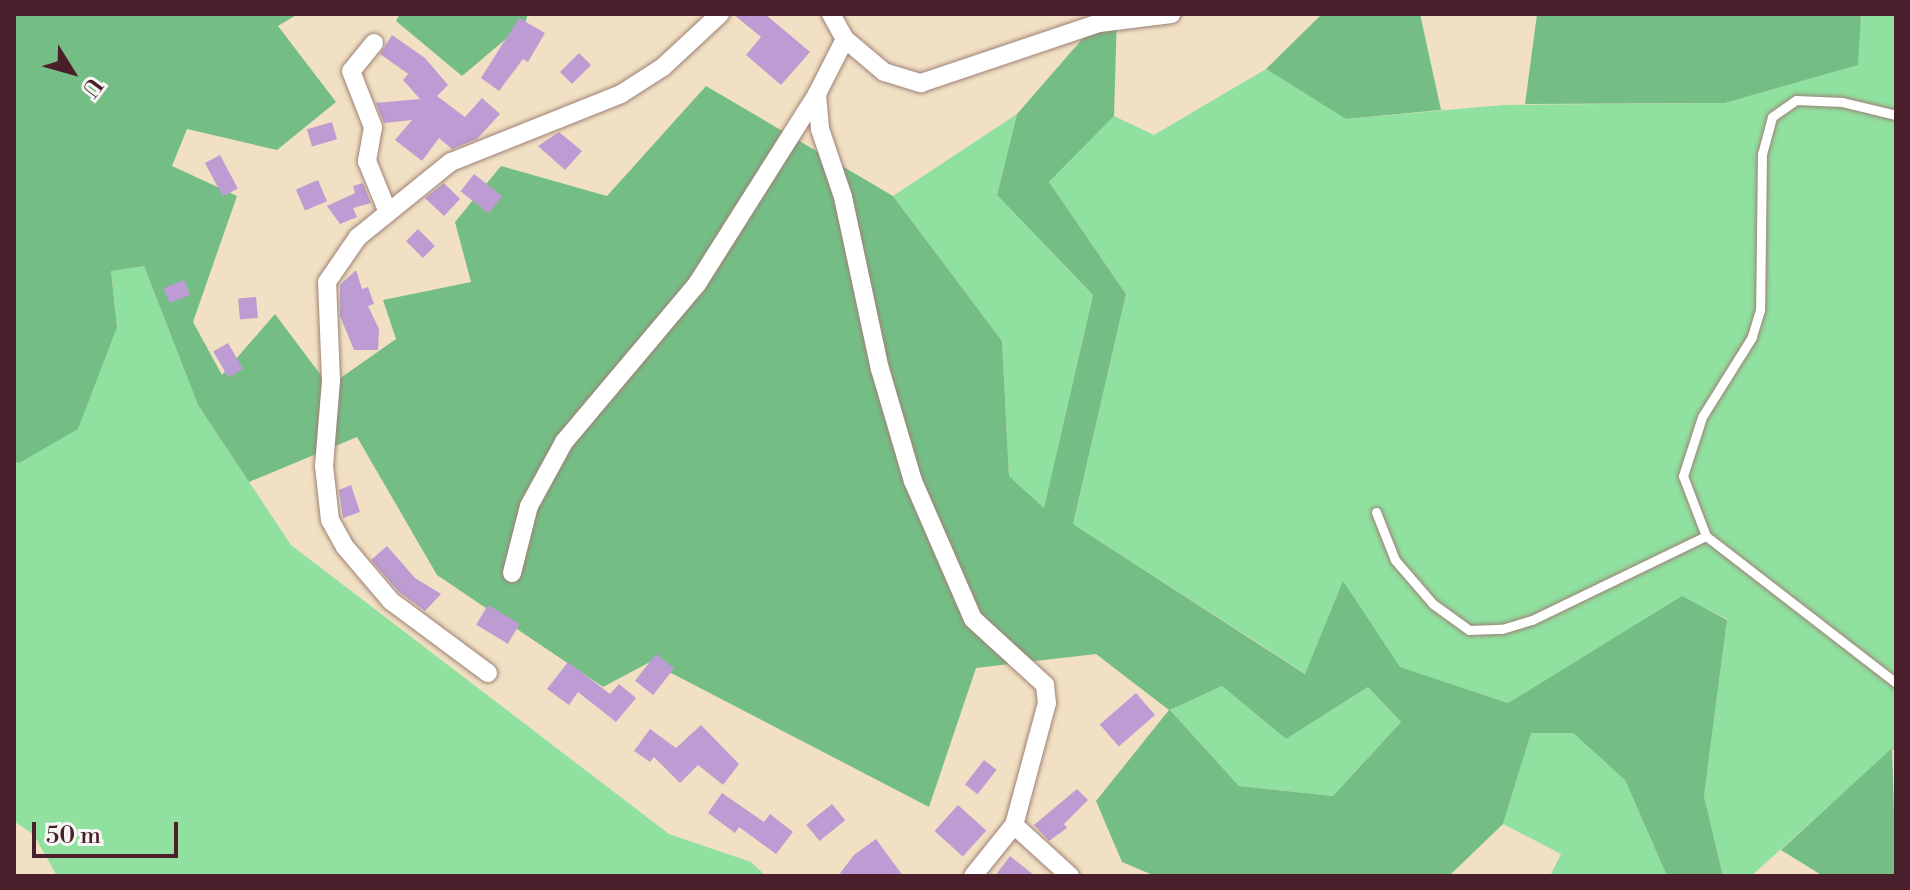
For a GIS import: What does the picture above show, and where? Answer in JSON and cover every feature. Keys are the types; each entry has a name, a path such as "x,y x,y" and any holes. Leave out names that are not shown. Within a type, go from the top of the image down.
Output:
{"street":[{"path":"488,673 391,601 345,547 326,504 331,380 327,282 358,237 387,210 451,162 621,94 663,67 720,14"},
{"path":"831,14 845,39 884,72 921,83 1099,23 1171,14"},
{"path":"512,573 529,506 564,442 697,284 817,94 845,39"},
{"path":"374,43 351,71 373,127 367,161 387,210"},
{"path":"817,94 820,129 843,197 880,369 913,481 973,619 1045,685 1047,703 1014,825 973,876"},
{"path":"1014,825 1070,876"}],"lane":[{"path":"1896,115 1842,102 1796,100 1772,117 1762,154 1760,310 1752,337 1702,417 1683,476 1706,536 1896,683"},
{"path":"1376,512 1395,560 1433,604 1469,630 1502,629 1532,620 1706,536"}],"green space":[{"path":"14,14 298,14 278,26 336,102 277,150 187,129 172,166 237,196 193,322 222,375 275,314 329,386 396,339 383,300 471,282 455,222 501,166 607,196 706,86 893,196 1002,341 1009,476 1044,508 1093,295 997,195 1017,114 1104,14 1117,14 1114,116 1049,182 1126,294 1073,524 1305,674 1343,581 1400,667 1508,703 1682,596 1727,620 1704,796 1723,876 1667,876 1625,780 1573,733 1531,733 1503,824 1449,876 1155,876 1122,862 1096,801 1169,710 1096,654 976,668 929,807 650,662 603,687 437,575 357,437 249,482 198,405 144,266 111,271 117,327 78,429 19,463 14,462","holes":["1222,686 1286,739 1368,687 1401,722 1333,796 1239,786 1170,710"]},
{"path":"400,14 528,14 525,23 462,76 396,21"},
{"path":"1322,14 1420,14 1441,110 1346,119 1266,69"},
{"path":"1537,14 1861,14 1858,65 1725,103 1525,104"},
{"path":"1861,14 1896,14 1896,752 1892,749 1751,876 1723,876 1704,796 1727,619 1682,597 1508,703 1399,667 1343,582 1306,674 1073,524 1126,294 1049,182 1114,116 1154,135 1266,69 1347,119 1503,105 1725,103 1857,65"},
{"path":"1017,114 997,195 1093,295 1044,509 1009,476 1002,341 893,196"},
{"path":"144,266 198,405 291,545 669,834 751,862 766,876 57,876 34,835 14,821 14,462 19,463 117,327 111,270"},
{"path":"1222,686 1286,739 1368,687 1401,722 1333,796 1239,786 1170,710"},
{"path":"1531,732 1573,733 1625,780 1667,876 1550,876 1561,854 1503,824"},
{"path":"1892,748 1896,876 1823,876 1781,850"}],"building":[{"path":"733,14 765,14 810,52 781,85 746,55 761,37"},
{"path":"519,18 545,33 528,62 523,59 499,91 481,78"},
{"path":"392,35 425,58 448,85 437,96 465,117 482,98 500,114 477,139 452,149 439,138 422,161 395,140 412,120 384,123 376,103 420,99 403,80 408,74 417,80 380,54"},
{"path":"579,53 591,65 572,84 560,72"},
{"path":"332,122 337,139 312,146 307,129"},
{"path":"559,132 582,151 565,170 538,146"},
{"path":"220,155 238,189 223,197 205,163"},
{"path":"474,174 502,196 489,214 460,191"},
{"path":"318,180 327,201 305,211 296,189"},
{"path":"363,183 371,203 353,208 357,217 340,224 327,206 355,193 353,186"},
{"path":"444,183 460,199 444,216 425,198"},
{"path":"418,229 435,246 423,258 406,241"},
{"path":"356,270 362,289 368,287 374,304 368,306 379,329 378,350 354,350 340,316 340,285"},
{"path":"184,280 190,295 170,303 164,288"},
{"path":"256,297 258,318 240,319 238,299"},
{"path":"228,343 243,369 228,377 213,352"},
{"path":"351,485 360,512 343,518 339,490"},
{"path":"387,546 415,578 441,594 425,611 399,592 371,560"},
{"path":"488,605 520,624 508,644 476,625"},
{"path":"656,654 674,668 653,695 635,681"},
{"path":"568,662 610,694 619,684 636,698 616,722 578,692 569,705 547,689"},
{"path":"1136,693 1155,715 1119,746 1100,724"},
{"path":"701,725 739,764 723,785 698,765 680,783 654,757 650,762 634,751 650,729 676,748"},
{"path":"984,760 997,770 978,794 965,784"},
{"path":"1077,789 1088,800 1064,824 1067,828 1049,841 1034,825"},
{"path":"722,793 764,822 770,814 793,832 776,854 739,827 735,833 708,813"},
{"path":"832,804 845,820 820,841 806,825"},
{"path":"958,805 986,830 963,856 935,831"},
{"path":"876,839 903,876 838,876 854,855"},
{"path":"1010,856 1035,876 995,876"}]}
